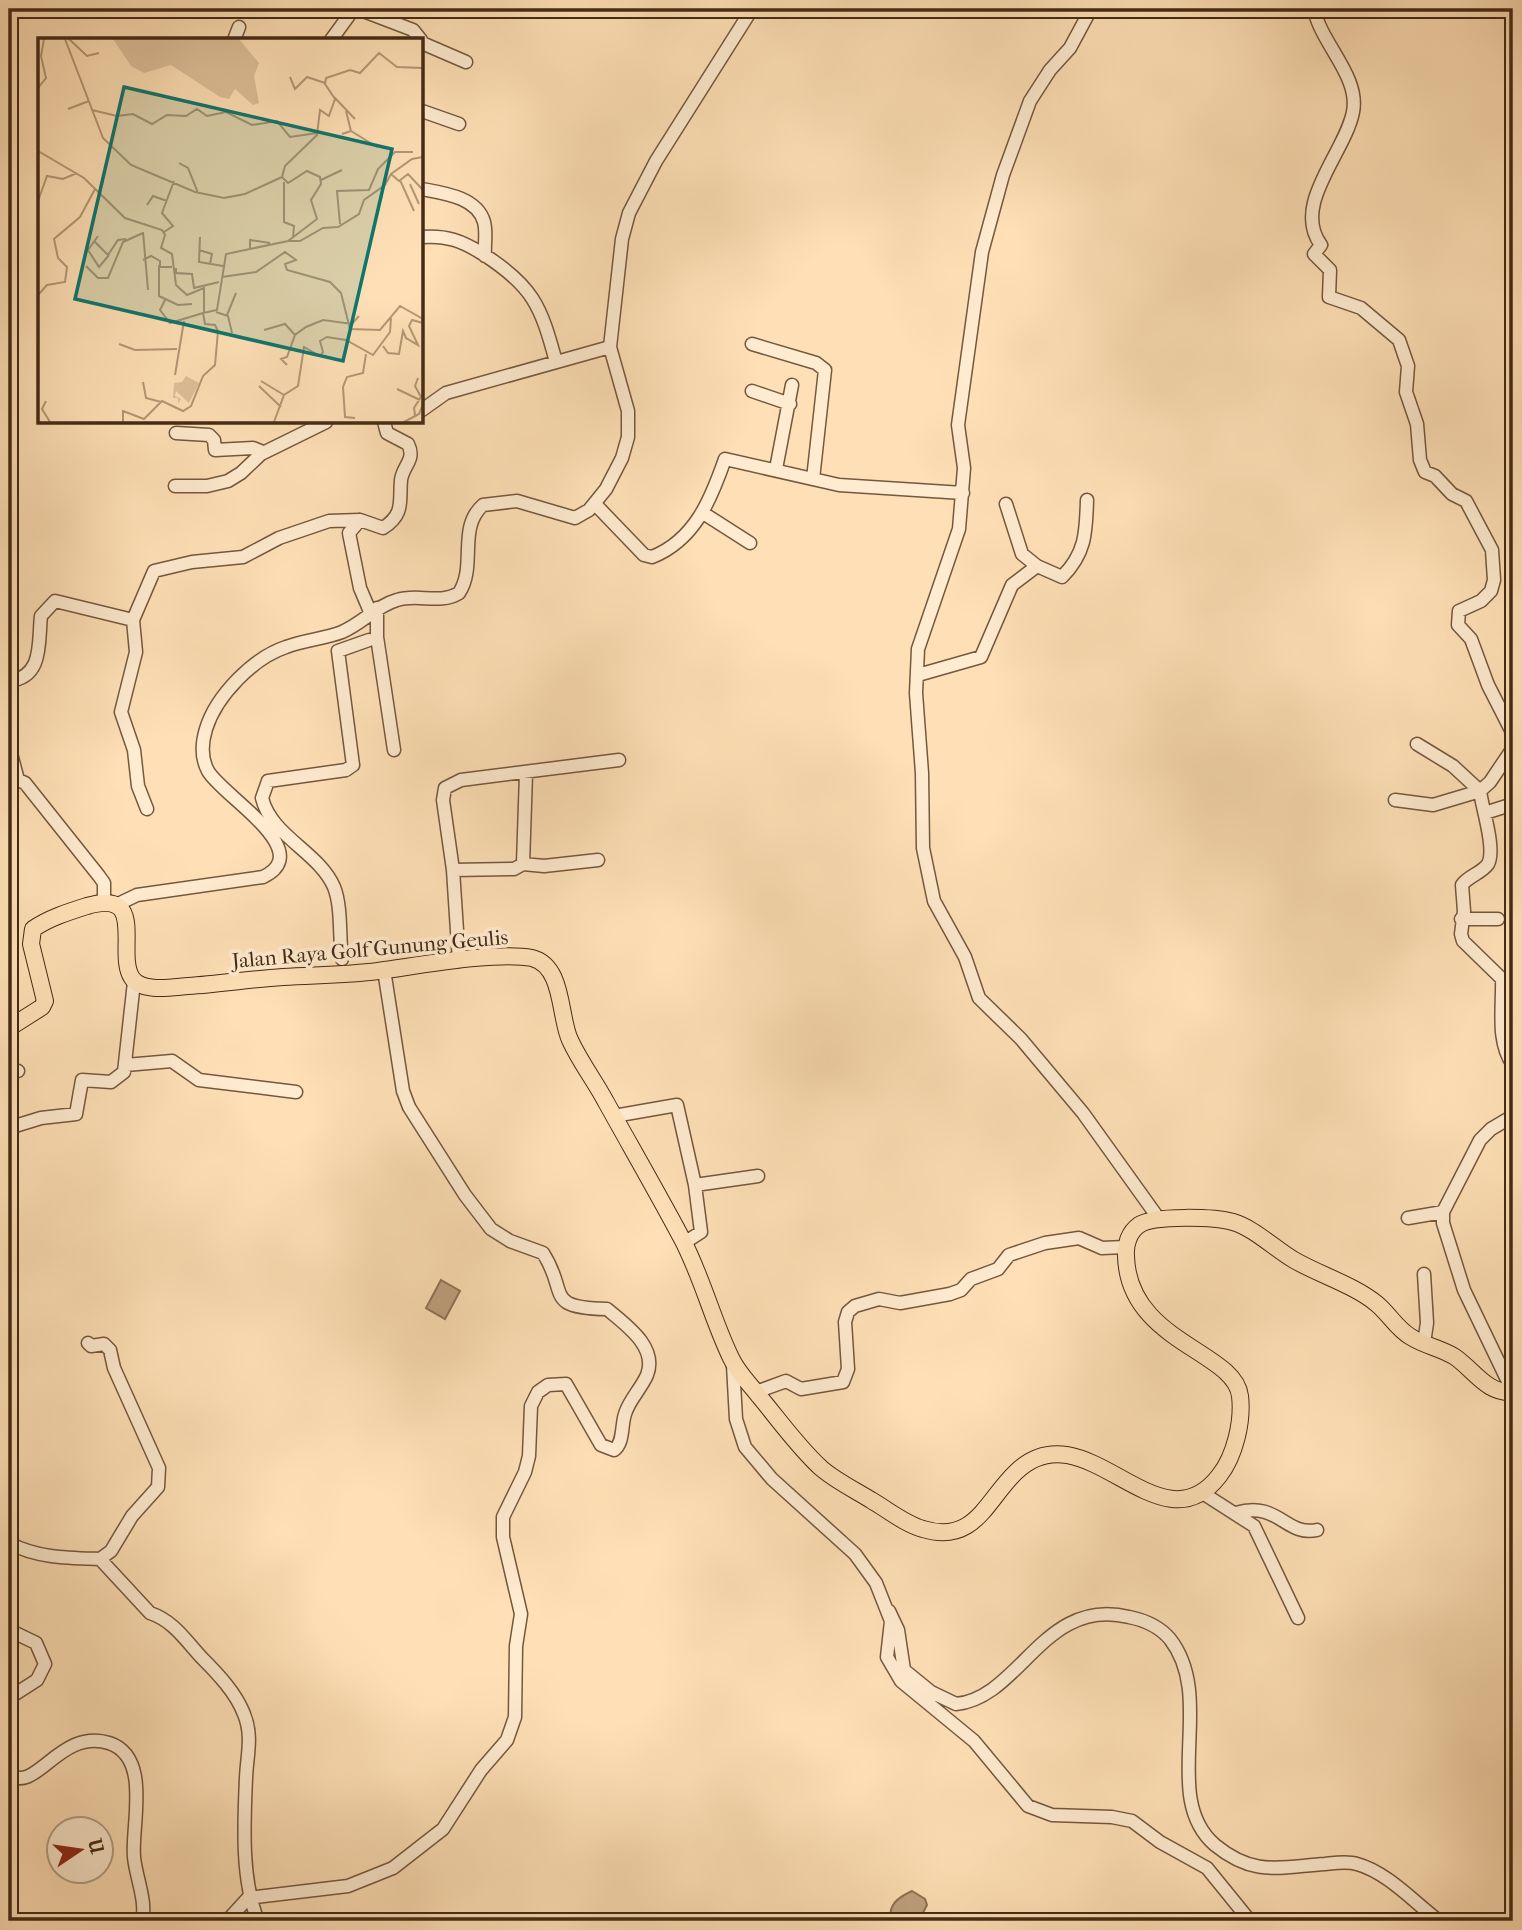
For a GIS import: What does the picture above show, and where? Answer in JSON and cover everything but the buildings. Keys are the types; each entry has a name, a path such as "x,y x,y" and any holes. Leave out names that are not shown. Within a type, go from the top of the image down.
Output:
{"main road":[{"path":"9,1028 42,1007 45,1000 31,944 33,929 54,918 110,903 125,921 130,975 134,982"},
{"name":"Jalan Raya Golf Gunung Geulis","path":"134,982 162,988 384,971 459,961 533,958 545,965 554,979 569,1038 684,1243 733,1364 793,1438 823,1469 912,1525 929,1531 948,1531 968,1526 985,1511 1018,1469 1052,1454 1091,1461 1129,1484 1160,1497 1175,1499 1201,1492"},
{"path":"1201,1492 1217,1480 1230,1458 1241,1407 1239,1390 1227,1372 1176,1340 1145,1310 1130,1285 1125,1247 1135,1228 1159,1219 1196,1219 1238,1225 1296,1262 1367,1298 1404,1332 1449,1353 1496,1391 1513,1392"}],"street":[{"path":"333,38 358,9 413,30 419,38"},
{"path":"9,746 13,780 25,783 86,857 104,883 110,903 137,895 263,877 278,866 279,847 274,837 207,770 203,744 213,713 230,690 268,654 301,641 343,631 374,611 400,599 438,600 459,593 469,572 471,521 483,505 505,500 517,501 575,518 595,504 622,458 629,430 628,411 610,347 622,239 629,213 656,161 752,9"},
{"path":"1091,9 1070,48 1034,93 999,188 982,252 980,287 968,341 968,370 959,411 958,443 964,468 963,493 954,546 918,649 916,702 922,773 923,854 934,901 965,957 974,976 974,988 983,1004 1021,1039 1083,1113 1159,1219"},
{"path":"1314,9 1339,67 1350,79 1354,103 1339,151 1318,185 1312,221 1314,236 1321,245 1314,254 1331,270 1329,297 1361,308 1399,340 1408,366 1406,392 1417,424 1420,460 1425,472 1435,476 1452,494 1466,501 1487,538 1494,570 1490,591 1482,601 1458,611 1458,625 1471,639 1488,685 1513,734"},
{"path":"234,38 239,27"},
{"path":"424,44 466,62"},
{"path":"424,112 459,124"},
{"path":"424,189 457,197 478,211 485,225 485,256"},
{"path":"424,237 451,237 510,272 532,296 546,322 556,362"},
{"path":"752,344 816,363 825,370 813,479"},
{"path":"424,409 446,393 610,347"},
{"path":"776,468 792,385"},
{"path":"752,391 790,404"},
{"path":"175,485 207,486 228,481 263,452 322,424"},
{"path":"148,809 138,786 134,750 121,712 135,652 133,620 153,571 192,562 243,557 279,538 329,521 360,520 384,528 403,500 401,477 411,462 412,452 405,441 384,430 384,424"},
{"path":"176,433 209,435 214,440 215,450 253,449 263,452"},
{"path":"595,504 644,555 652,557 675,544 703,513 725,459 776,468 839,485 963,493"},
{"path":"1006,504 1021,551 1037,566 1062,577 1080,557 1086,543 1087,500"},
{"path":"703,513 750,543"},
{"path":"360,520 351,528 349,538 360,588 374,611 394,750"},
{"path":"918,675 981,657 1012,585 1037,566"},
{"path":"9,681 24,677 33,667 40,650 41,616 55,601 133,620"},
{"path":"342,958 335,889 323,870 265,808 265,786 273,779 346,769 353,765 338,651 369,640"},
{"path":"1417,744 1452,766 1480,791 1490,860 1486,867 1462,885 1463,941 1502,979 1504,1053 1513,1065"},
{"path":"1395,800 1433,805 1480,791 1490,782 1513,748"},
{"path":"459,961 453,870 443,800 445,788 461,780 526,774 619,760"},
{"path":"523,864 526,774"},
{"path":"1485,813 1513,804"},
{"path":"279,847 292,839"},
{"path":"453,870 514,869 523,864 544,866 598,860"},
{"path":"1461,919 1498,919"},
{"path":"227,1921 248,1898 334,1889 377,1877 429,1842 458,1810 471,1784 507,1740 515,1717 516,1646 521,1614 503,1537 503,1517 530,1456 529,1419 533,1399 548,1385 566,1384 601,1445 614,1450 621,1443 626,1409 646,1376 650,1363 648,1350 607,1310 579,1309 565,1303 559,1297 543,1253 498,1235 465,1195 405,1098 384,971"},
{"path":"15,1126 41,1118 76,1114 82,1080 111,1083 118,1080 126,1065 134,982"},
{"path":"126,1065 172,1061 199,1080 296,1092"},
{"path":"614,1116 677,1105 695,1185 701,1232 684,1243"},
{"path":"1513,1116 1491,1129 1480,1140 1443,1212 1445,1237 1453,1264 1487,1342 1513,1392"},
{"path":"695,1185 758,1176"},
{"path":"1408,1218 1443,1212"},
{"path":"756,1392 786,1381 801,1389 843,1382 848,1369 845,1322 848,1312 855,1306 879,1299 900,1303 950,1294 961,1290 971,1279 998,1269 1009,1255 1045,1243 1079,1238 1102,1248 1125,1247"},
{"path":"1423,1343 1427,1323 1424,1274"},
{"path":"9,1543 24,1551 52,1557 100,1559 111,1551 132,1516 158,1487 160,1472 114,1368 110,1350 104,1344 91,1346 88,1343"},
{"path":"733,1364 736,1419 746,1447 772,1479 855,1554 876,1583 898,1630 904,1670 930,1692 956,1704 971,1700 997,1684 1051,1634 1073,1622 1111,1614 1149,1623 1167,1636 1176,1648 1189,1685 1190,1792 1197,1823 1207,1837 1226,1853 1255,1868 1276,1870 1357,1864 1383,1878 1439,1921"},
{"path":"1201,1492 1207,1499 1236,1513 1254,1527 1298,1618"},
{"path":"1236,1513 1251,1508 1273,1513 1300,1531 1317,1530"},
{"path":"100,1559 150,1613 159,1616 188,1641 219,1676 243,1712 250,1738 245,1869 248,1898 258,1921"},
{"path":"889,1611 891,1631 887,1657 895,1674 924,1703 974,1741 1022,1801 1034,1809 1052,1815 1112,1816 1132,1821 1160,1842 1207,1868 1250,1921"},
{"path":"9,1630 36,1643 45,1664 40,1676 9,1698"},
{"path":"9,1774 17,1780 27,1779 60,1752 84,1742 108,1743 125,1755 133,1769 135,1783 134,1852 142,1921"}],"shaded area":[{"path":"441,1280 460,1291 445,1319 426,1308"},
{"path":"912,1891 925,1899 927,1905 919,1921 890,1921 895,1902"}]}
